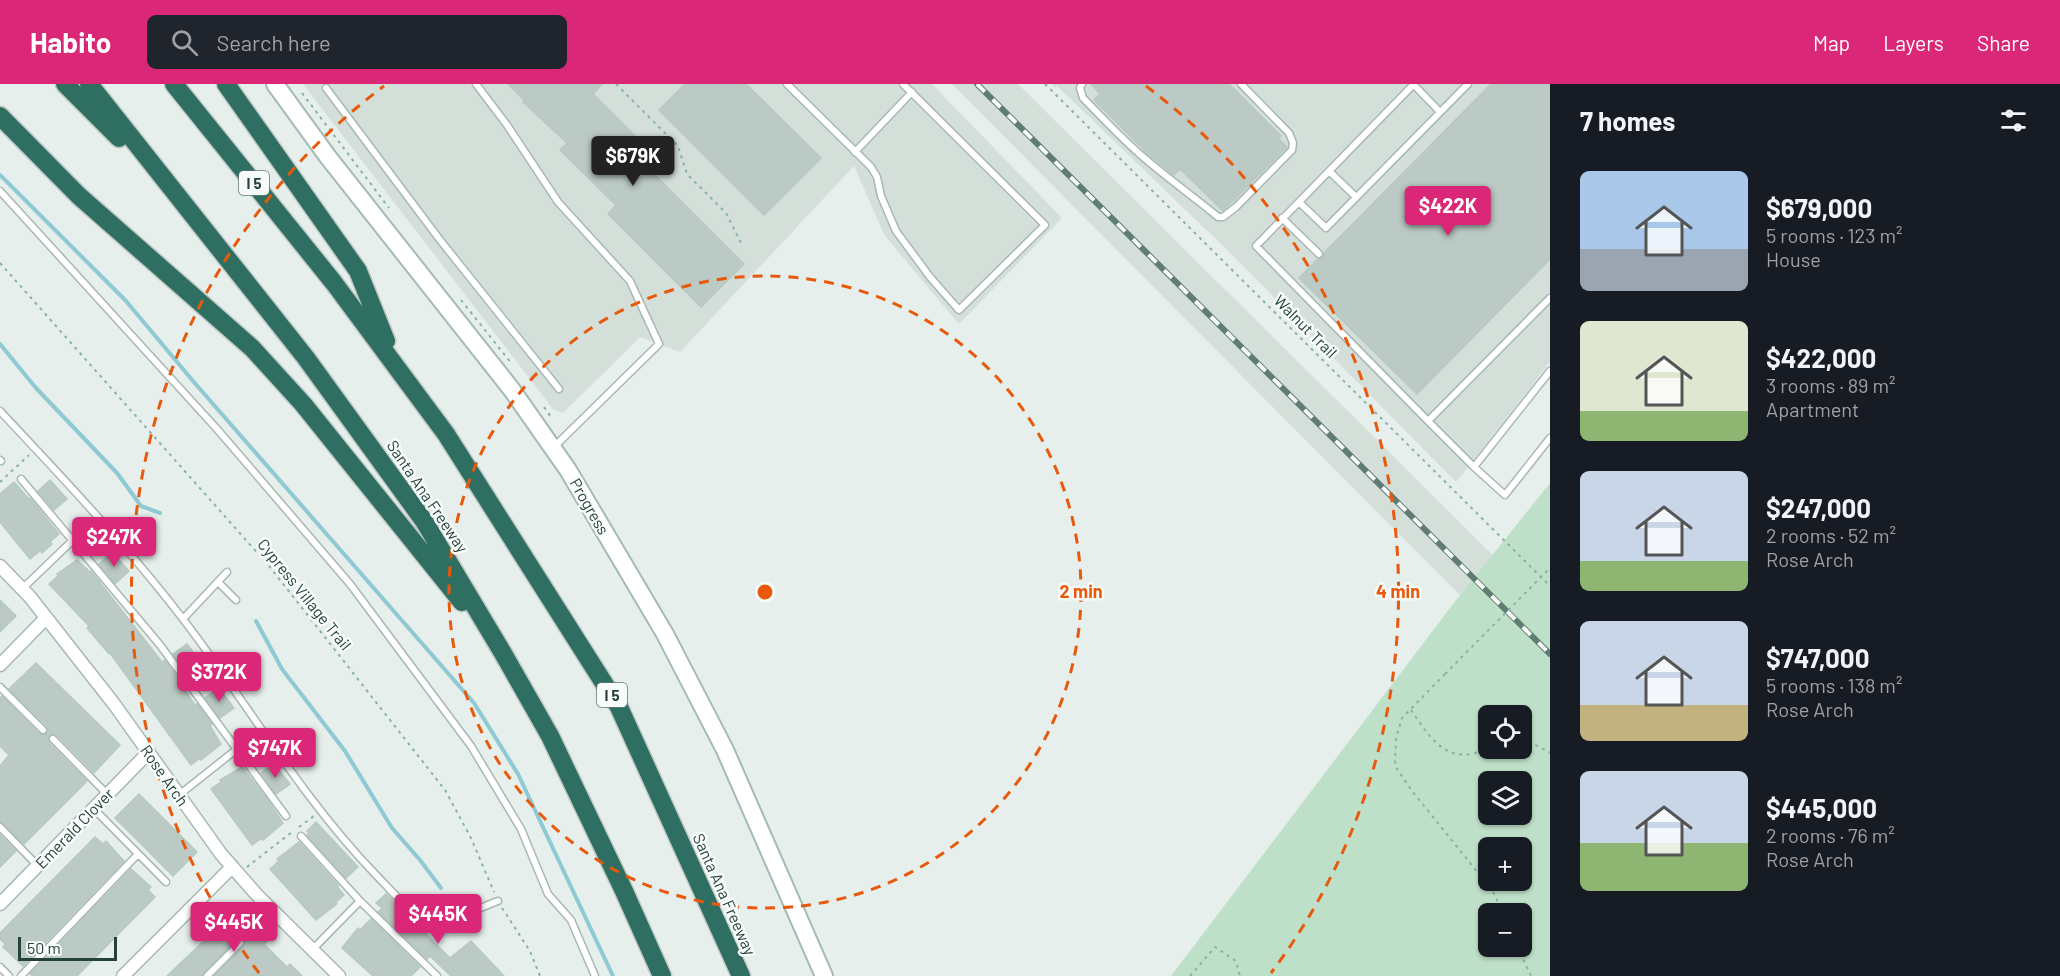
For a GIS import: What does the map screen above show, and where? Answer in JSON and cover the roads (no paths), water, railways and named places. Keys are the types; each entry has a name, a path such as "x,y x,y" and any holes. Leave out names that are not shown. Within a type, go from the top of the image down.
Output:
{"highway":[{"path":"66,84 184,204"},
{"name":"Santa Ana Freeway","path":"89,84 306,358 424,521 550,736 662,976"},
{"name":"Santa Ana Freeway","path":"174,84 334,283 446,434 619,707 741,976"},
{"path":"226,84 358,271 395,365"},
{"path":"0,116 78,196 252,348 303,404 504,655"}],"street":[{"name":"Progress","path":"275,84 328,157 512,390 568,470 665,634 725,750 824,976"},
{"name":"Rose Arch","path":"0,566 46,618 114,704 235,870 257,895 339,976"},
{"path":"1,663 46,618"},
{"name":"Emerald Clover","path":"0,904 149,752"},
{"path":"130,974 235,870"}],"lane":[{"path":"476,84 558,202 630,281 659,344 553,448"},
{"path":"787,84 871,167 896,231 958,310 1045,225 903,84"},
{"path":"1082,84 1080,88 1083,98 1139,154 1172,182 1222,217 1236,207 1292,150 1293,143 1289,133 1241,84"},
{"path":"1440,112 1414,84 1256,246 1428,422 1505,495 1550,438"},
{"path":"1299,202 1326,228 1468,84"},
{"path":"326,88 440,240 559,389"},
{"path":"855,152 912,92"},
{"path":"1329,171 1356,197"},
{"path":"0,191 217,429 350,584 471,746 521,829 549,894 571,920 596,976"},
{"path":"1282,218 1318,254"},
{"path":"1428,422 1550,298"},
{"path":"1474,468 1550,370"},
{"path":"0,411 134,560 183,619 353,851 418,915 429,920 449,919 498,901"},
{"path":"21,479 160,645 286,816"},
{"path":"22,589 73,540"},
{"path":"183,619 227,572"},
{"path":"218,582 236,600"},
{"path":"0,687 43,730"},
{"path":"53,739 107,794"},
{"path":"179,795 237,750"},
{"path":"93,808 166,882"},
{"path":"0,827 38,865"},
{"path":"301,836 360,901 437,976"},
{"path":"21,976 138,854"},
{"path":"312,950 360,901"},
{"path":"207,976 240,943"},
{"path":"0,967 9,976"}],"waterway":[{"path":"0,175 126,301 474,703 518,774 613,976"},
{"path":"0,344 36,388 117,473 141,506 160,513"},
{"path":"256,621 282,669 345,751 392,828 441,888"}],"railway":[{"path":"977,84 1550,654"}]}
